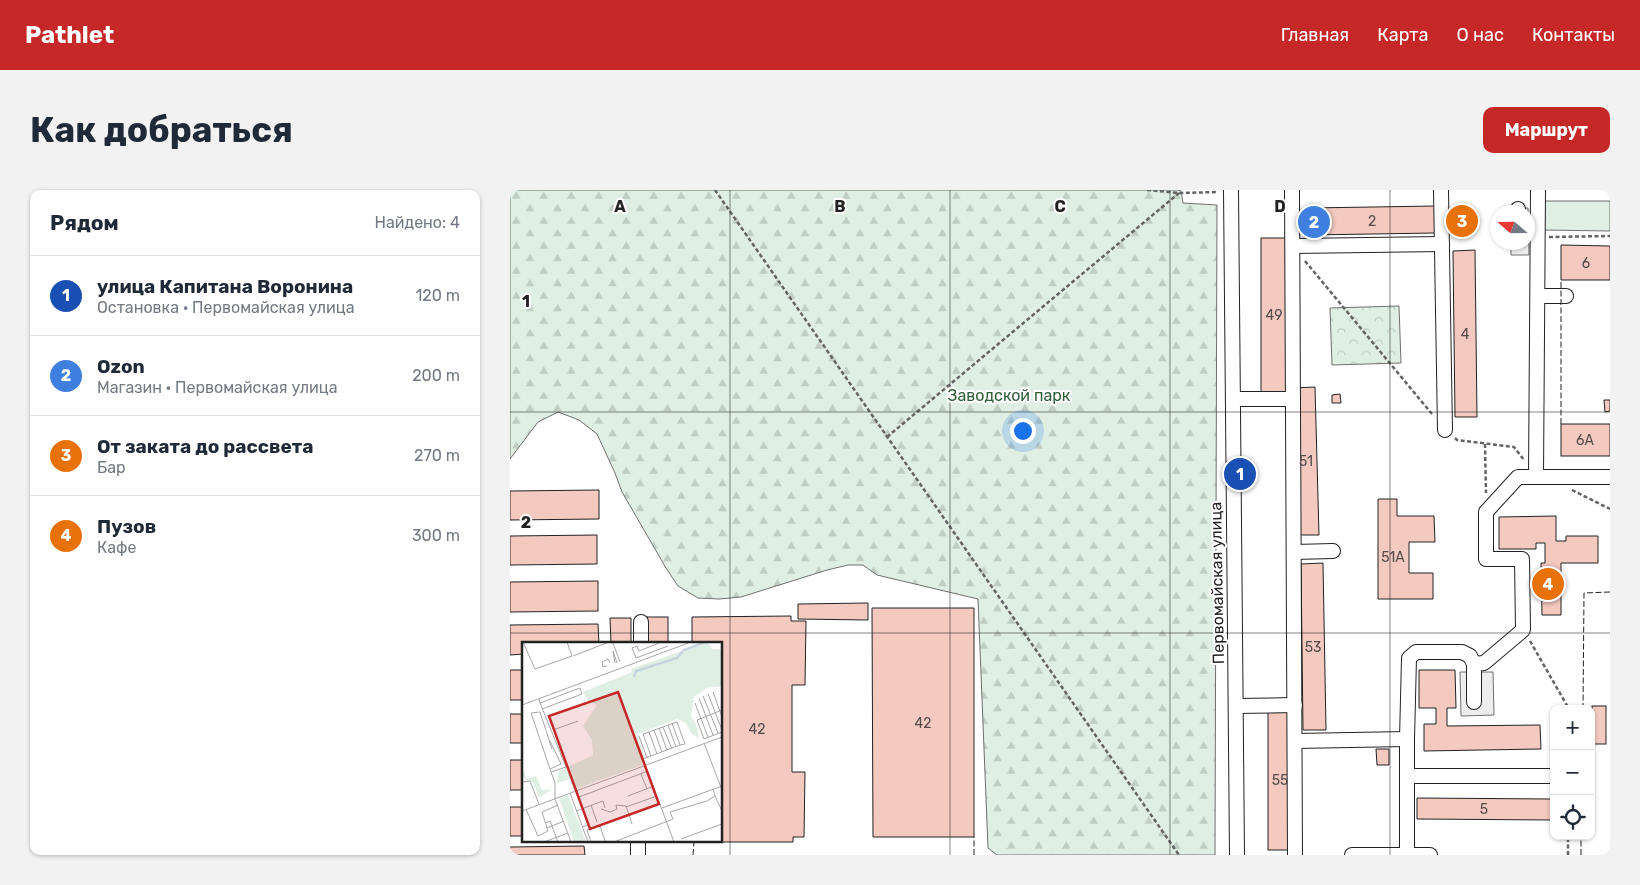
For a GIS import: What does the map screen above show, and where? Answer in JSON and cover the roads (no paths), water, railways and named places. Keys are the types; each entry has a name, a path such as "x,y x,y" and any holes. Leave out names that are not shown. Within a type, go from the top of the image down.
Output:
{"street":[{"path":"1292,190 1295,855"},
{"path":"1441,190 1446,430"},
{"path":"1535,218 1538,190"},
{"name":"Первомайская улица","path":"1226,191 1233,399 1237,855"},
{"path":"1293,246 1442,244"},
{"path":"1534,250 1538,296 1536,477"},
{"path":"1538,296 1566,296"},
{"path":"1233,399 1293,399"},
{"path":"1474,664 1484,664 1523,630 1522,559 1486,559 1486,512 1518,477 1610,477"},
{"path":"1294,552 1333,551"},
{"path":"641,622 641,642"},
{"path":"1407,855 1409,658 1416,652 1462,652 1470,656 1474,664 1474,702"},
{"path":"1236,706 1295,705"},
{"path":"1295,741 1407,740"},
{"path":"1407,776 1550,776"},
{"path":"638,842 638,855"},
{"path":"1352,855 1430,855"}],"place":[{"name":"От заката до рассвета","path":"1462,221"},
{"name":"Ozon","path":"1314,222"},
{"name":"улица Капитана Воронина","path":"1240,474"},
{"name":"Пузов","path":"1548,584"}],"park label":[{"name":"Заводской парк","path":"1009,395"}]}
